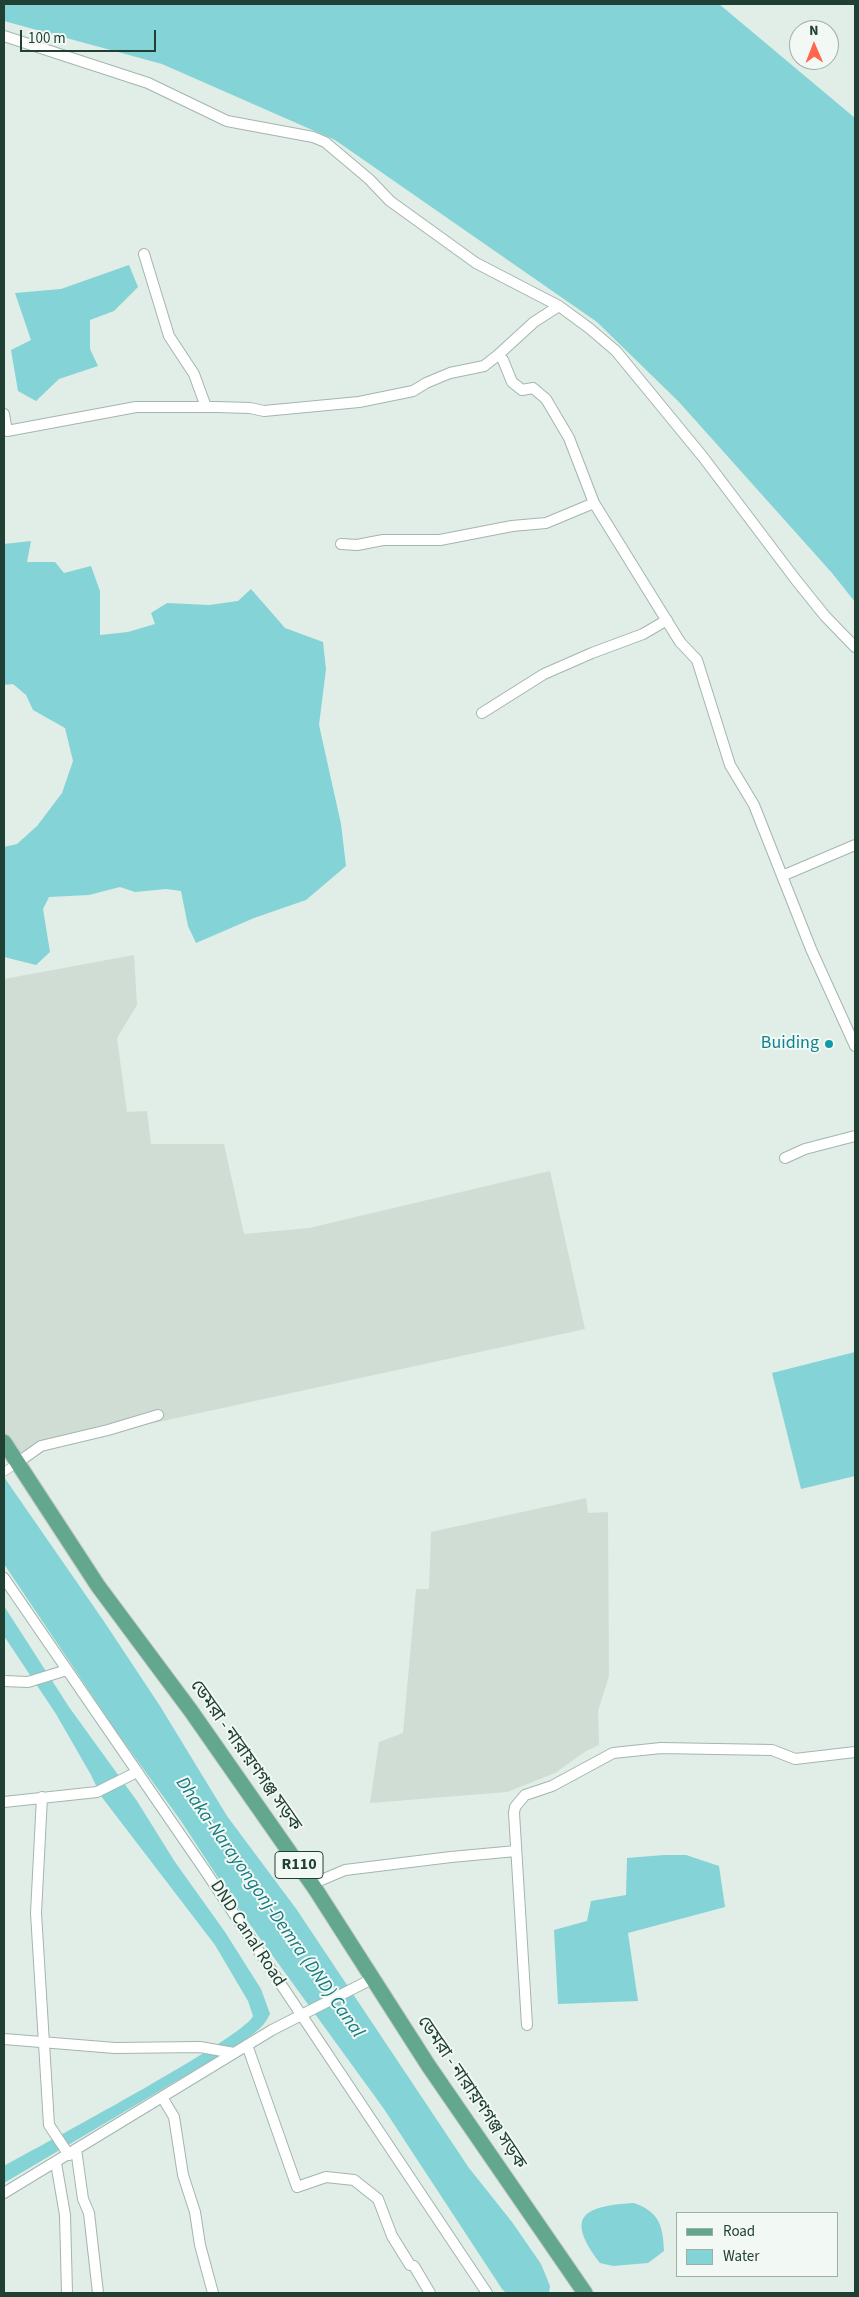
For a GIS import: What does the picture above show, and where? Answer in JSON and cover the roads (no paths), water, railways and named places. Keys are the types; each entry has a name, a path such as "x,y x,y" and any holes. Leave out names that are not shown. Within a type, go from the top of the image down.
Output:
{"main road":[{"name":"ডেমরা - নারায়ণগঞ্জ সড়ক","path":"4,1442 98,1586 191,1711 312,1884 428,2065 585,2293"}],"street":[{"path":"4,36 148,83 226,121 313,137 325,142 369,179 390,201 476,263 559,306 590,328 616,351 703,457 808,595 855,647"},
{"path":"144,254 169,336 194,374 206,407"},
{"path":"4,414 8,431 136,407 250,408 264,411 302,406 332,406 404,394 450,374 484,366 534,322 559,306"},
{"path":"498,355 503,360 512,382 522,390 533,388 546,399 569,438 594,502 680,642 697,660 730,765 754,805 814,957 855,1046"},
{"path":"341,544 357,545 383,540 440,540 512,526 546,523 594,502"},
{"path":"482,713 544,674 643,634 667,620"},
{"path":"782,876 855,845"},
{"path":"785,1158 805,1149 855,1136"},
{"path":"4,1472 41,1446 108,1430 158,1415"},
{"name":"DND Canal Road","path":"4,1578 137,1772 487,2293"},
{"path":"4,1681 28,1682 67,1670"},
{"path":"527,2025 514,1813 520,1800 525,1795 552,1786 613,1754 661,1748 772,1750 795,1759 855,1752"},
{"path":"4,1802 97,1792 137,1772"},
{"path":"42,1797 36,1913 49,2125 72,2152 83,2199 89,2213 98,2293"},
{"path":"312,1884 345,1870 516,1851"},
{"path":"4,2193 300,2014 372,1978"},
{"path":"4,2039 115,2048 200,2046 234,2053"},
{"path":"247,2045 297,2187 326,2177 354,2180 378,2199 392,2236 410,2265 414,2266 430,2293"},
{"path":"162,2096 174,2118 183,2175 195,2212 200,2245 212,2293"},
{"path":"56,2162 65,2215 67,2293"}],"water":[{"path":"4,4 719,4 789,63 789,70 798,70 855,118 855,602 832,573 679,402 597,322 335,140 162,64 4,21"},
{"path":"129,265 138,287 114,311 90,320 90,349 98,366 59,379 36,401 18,391 11,350 31,340 15,293 61,289"},
{"path":"31,541 27,562 55,562 64,573 91,566 100,591 100,635 128,632 155,624 151,613 167,603 209,605 238,601 251,589 285,628 323,642 326,669 319,725 341,824 346,866 306,900 254,918 196,943 188,926 181,891 166,889 135,892 120,887 89,895 49,897 43,909 50,952 36,965 4,957 4,847 17,844 37,826 62,793 73,761 65,728 33,710 26,695 13,684 4,685 4,544"},
{"path":"855,1352 855,1476 801,1489 772,1373"},
{"name":"Dhaka-Narayongonj-Demra (DND) Canal","path":"4,1477 160,1706 227,1816 297,1910 469,2168 512,2222 541,2264 550,2286 549,2293 506,2293 502,2289 384,2109 238,1908 181,1821 116,1731 4,1564"},
{"path":"4,1606 69,1707 137,1801 175,1862 225,1932 261,1989 270,2014 259,2029 232,2048 4,2183 4,2166 180,2068 216,2046 241,2028 253,2016 248,2001 215,1945 101,1796 56,1714 4,1636"},
{"path":"686,1855 719,1866 725,1907 628,1933 638,2001 558,2004 554,1930 587,1921 591,1901 626,1895 627,1858"},
{"path":"634,2203 649,2211 658,2221 661,2227 664,2251 648,2263 613,2266 600,2263 583,2235 582,2225 584,2217 591,2211 602,2207"}],"place":[{"name":"Buiding","path":"829,1044"}]}
